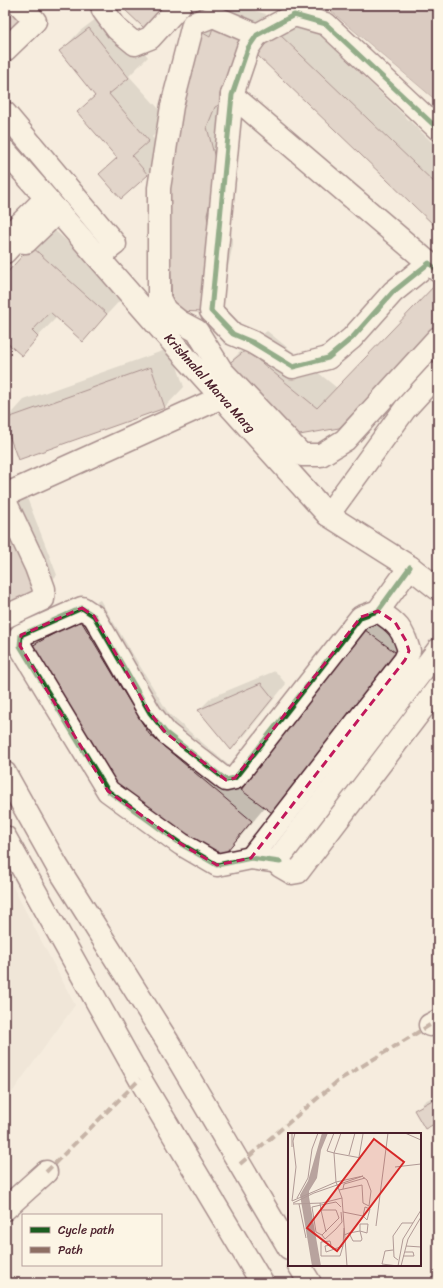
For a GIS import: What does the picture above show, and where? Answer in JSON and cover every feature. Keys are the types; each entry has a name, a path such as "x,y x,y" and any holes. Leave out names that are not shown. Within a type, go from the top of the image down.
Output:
{"street":[{"path":"5,50 35,21 20,5"},
{"path":"106,5 103,10 117,29 135,44 150,38 180,5"},
{"path":"232,94 434,267 393,292 352,338 328,358 293,367 252,342 233,334 211,311 232,94 248,48 257,35 294,15 326,24 438,129"},
{"path":"257,35 213,16 193,24 172,106 159,188 159,298 165,310 180,322 197,331 222,371 302,455 321,455 345,440 438,338"},
{"path":"5,112 115,244 98,257"},
{"name":"Krishnalal Marva Marg","path":"5,151 188,360 328,514 410,567 438,589"},
{"path":"8,242 15,229 52,204"},
{"path":"188,360 225,327"},
{"path":"328,514 405,409 438,372"},
{"path":"5,495 222,397"},
{"path":"5,501 36,567 44,590 43,599 5,617"},
{"path":"280,862 251,858 217,865 181,844 108,791 20,646 21,635 82,608 94,616 150,713 166,733 226,780 235,778 361,617 378,610 410,567"},
{"path":"251,858 405,660 409,651 401,630 395,622 378,610"},
{"path":"438,650 280,858 280,866 292,873 298,872 438,688"},
{"path":"363,748 381,762"},
{"path":"5,774 57,866 168,1042 288,1246"},
{"path":"5,837 140,1079 262,1283"},
{"path":"5,1209 46,1172"},
{"path":"300,1266 310,1283"}],"highlighted area":[{"path":"82,608 94,616 150,713 166,733 226,780 235,778 361,617 378,611 395,622 406,641 409,651 405,660 251,858 217,865 181,844 108,791 20,646 21,635"}],"shaded area":[{"path":"324,5 438,5 438,102"},
{"path":"5,872 75,1005 5,1102"}],"building":[{"path":"5,5 12,5 27,21 5,41"},
{"path":"126,5 167,5 145,29 123,8"},
{"path":"214,24 247,34 228,100 215,107 207,127 218,170 207,215 214,265 204,312 172,311 167,152 196,29 210,37"},
{"path":"89,28 129,78 109,94 149,141 132,156 148,175 121,199 99,174 117,158 77,112 95,96 59,51"},
{"path":"277,32 438,186 438,229 256,54"},
{"path":"31,246 107,314 83,342 50,312 32,331 38,337 22,356 5,341 5,275"},
{"path":"438,282 438,325 339,428 294,436 223,368 246,350 317,408"},
{"path":"151,367 165,408 18,460 5,424 5,419"},
{"path":"5,512 38,596 5,609"},
{"path":"80,619 149,734 252,821 222,857 121,792 30,647"},
{"path":"361,627 399,655 279,818 241,790"},
{"path":"261,683 273,698 231,750 198,710"},
{"path":"438,1097 438,1122 425,1129 414,1110"}],"marked path":[{"path":"240,1164 339,1080 430,1025"},
{"path":"46,1172 140,1079"}],"cycle path":[{"path":"438,129 326,24 294,15 257,35 248,48 232,95 211,311 233,334 252,342 293,367 328,358 352,338 393,292 429,263 438,271"},
{"path":"280,862 251,858 217,865 181,844 108,791 20,646 21,635 82,608 94,616 150,713 166,733 226,780 235,778 361,617 378,611 410,567"}]}
